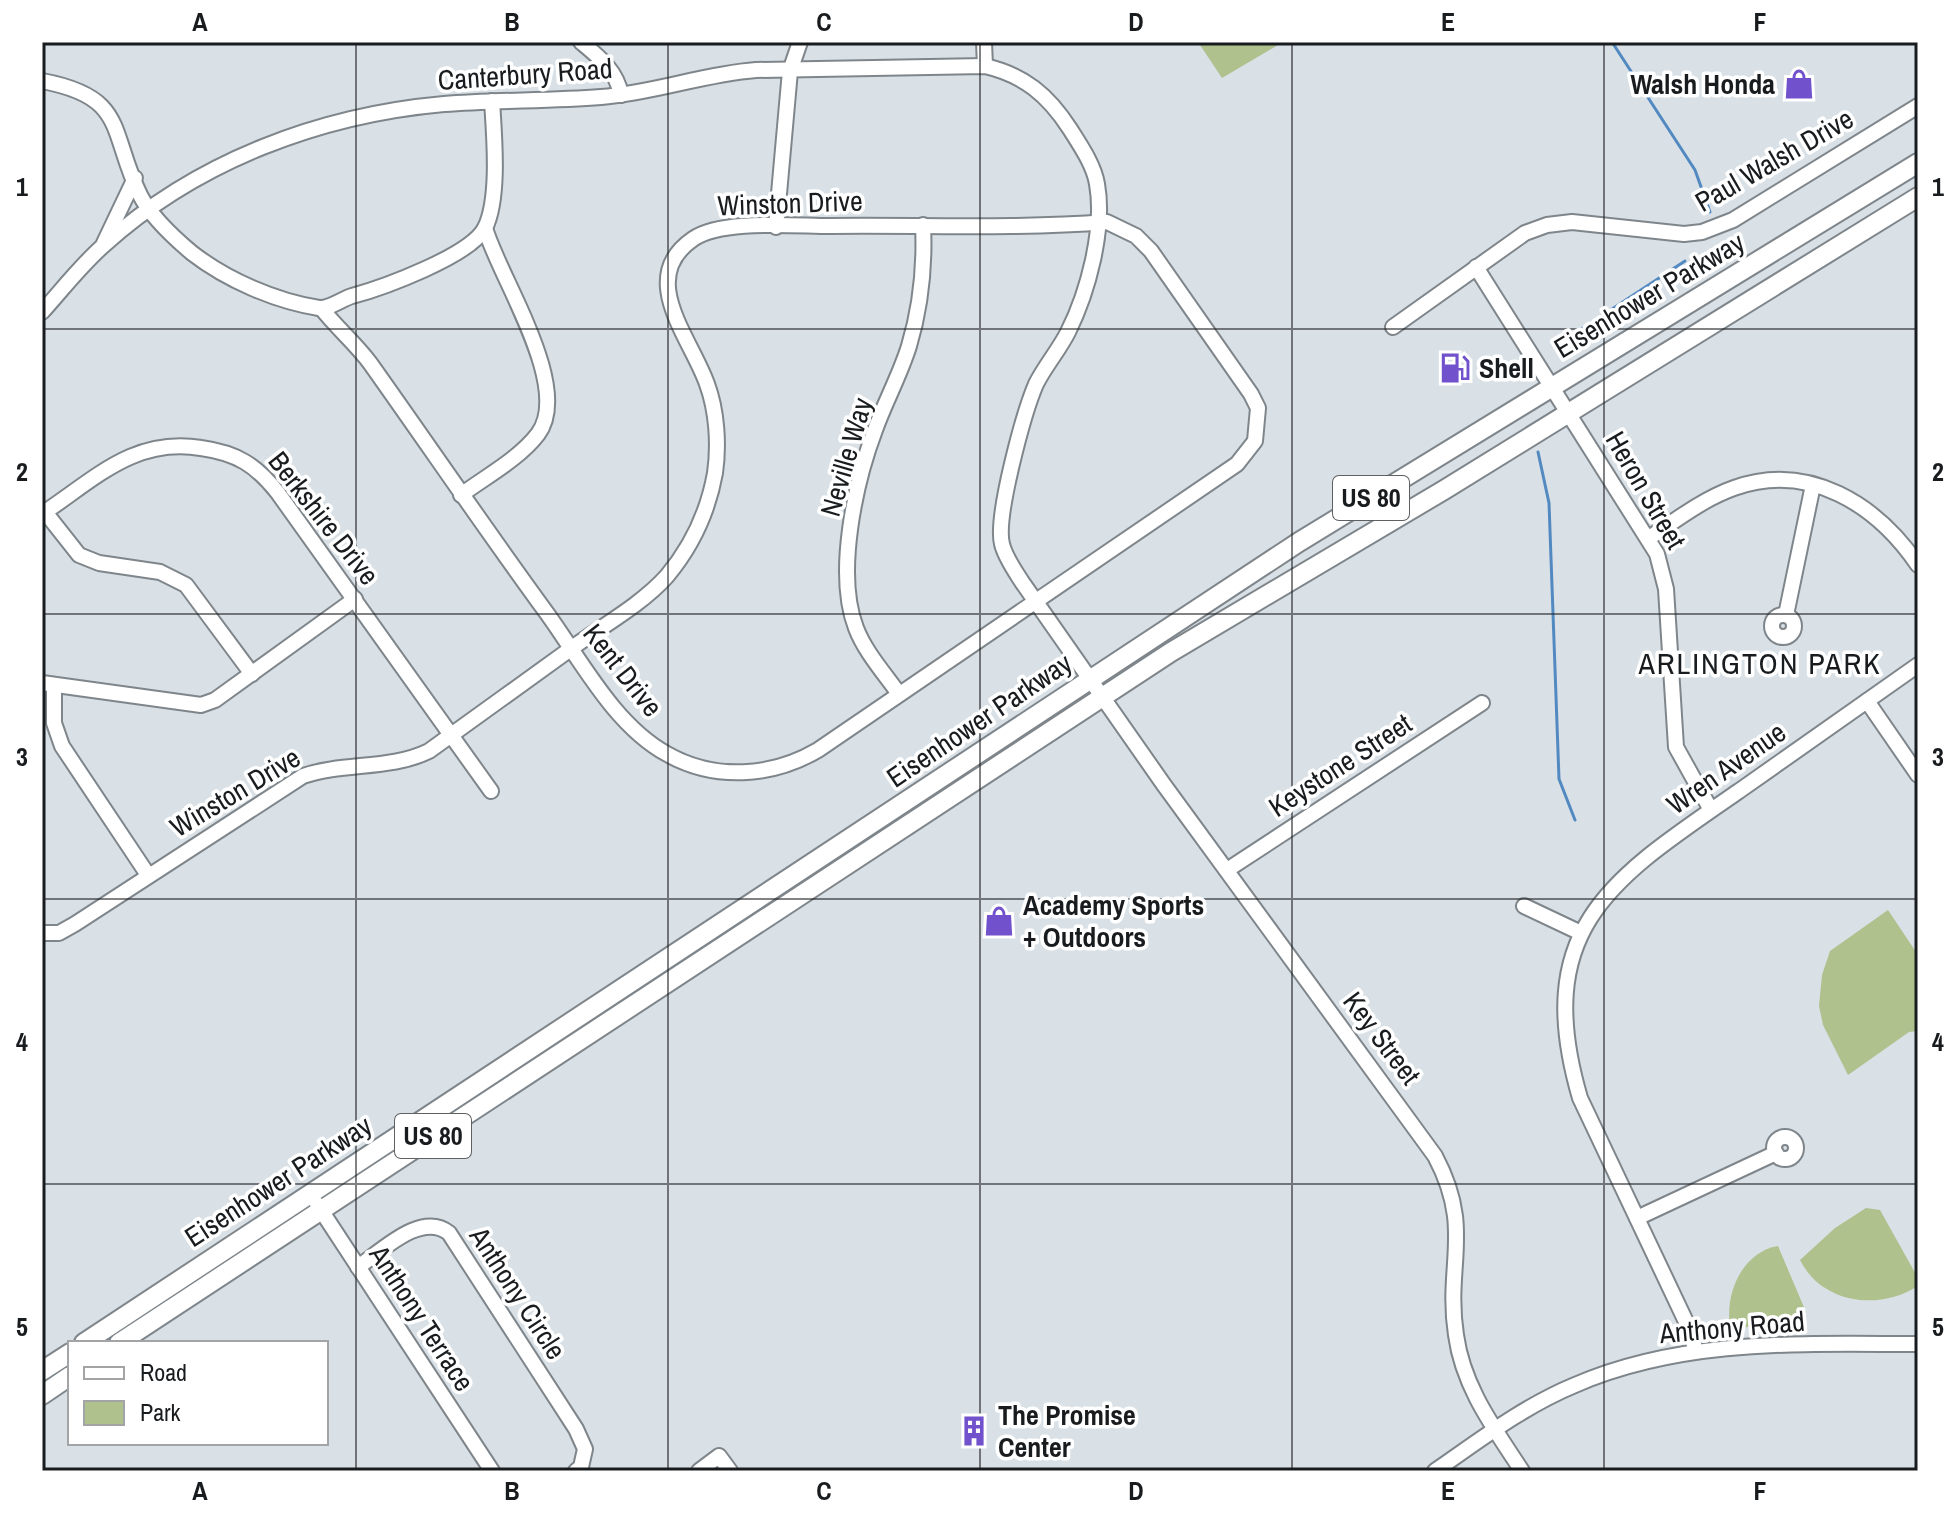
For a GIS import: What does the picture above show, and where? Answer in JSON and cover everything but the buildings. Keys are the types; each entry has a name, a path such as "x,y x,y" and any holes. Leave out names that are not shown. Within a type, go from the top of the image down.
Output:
{"main road":[{"name":"Eisenhower Parkway","path":"122,1341 315,1201 1090,678 1299,542 1918,163"},
{"name":"Eisenhower Parkway","path":"87,1341 315,1201 1102,696 1918,197"},
{"path":"42,1371 68,1354"},
{"path":"42,1395 68,1377"}],"street":[{"path":"581,42 602,60 619,81 621,95"},
{"path":"776,227 790,71 800,42"},
{"path":"984,42 985,66"},
{"name":"Canterbury Road","path":"42,312 102,247 150,210 228,161 307,131 403,109 621,95 722,72 985,66 1011,72 1029,82 1059,111 1097,182 1091,267 1079,310 1029,400 1000,530 1002,546 1090,678"},
{"path":"42,81 82,92 102,106 121,136 150,210 183,245 219,271 258,290 322,309 386,288 417,273 474,239 485,228"},
{"path":"461,495 531,442 542,428 547,411 547,393 533,342 493,255 485,228 493,183 492,101"},
{"name":"Paul Walsh Drive","path":"1393,327 1525,233 1563,222 1684,234 1721,226 1918,106"},
{"path":"102,247 135,178"},
{"name":"Winston Drive","path":"42,933 59,933 303,776 331,768 417,757 664,579 694,537 711,495 717,438 713,407 696,356 673,313 667,292 670,265 681,248 711,230 1107,222 1123,229 1151,251 1251,394 1259,426 1248,453 1237,464 1037,601"},
{"name":"Neville Way","path":"899,694 855,626 848,583 850,538 860,478 874,432 901,368 915,320 923,278 923,225"},
{"name":"Heron Street","path":"1476,267 1649,538 1663,568 1676,747 1711,810"},
{"name":"Kent Drive","path":"322,309 369,362 615,709 642,737 684,762 716,771 767,770 802,759 1037,601"},
{"name":"Berkshire Drive","path":"44,513 145,449 165,444 230,454 259,469 453,734 491,791"},
{"path":"1649,538 1736,487 1769,481 1813,485 1861,504 1895,533 1918,565"},
{"path":"1786,615 1813,485"},
{"path":"44,513 79,555 99,563 160,572 186,585 252,674"},
{"path":"148,875 62,746 54,723 48,684 194,706 215,700 355,599"},
{"name":"Wren Avenue","path":"1696,1351 1688,1326 1580,1098 1567,1050 1565,1005 1568,978 1581,933 1606,894 1629,870 1918,665"},
{"name":"Key Street","path":"1090,678 1442,1171 1457,1217 1455,1330 1460,1359 1468,1383 1522,1471"},
{"path":"1867,701 1918,775"},
{"name":"Keystone Street","path":"1227,870 1482,703"},
{"path":"1524,906 1581,933"},
{"path":"1637,1218 1776,1153"},
{"name":"Anthony Terrace","path":"315,1201 492,1471"},
{"name":"Anthony Circle","path":"358,1267 422,1225 440,1226 449,1233 576,1429 585,1449 581,1467 576,1471"},
{"name":"Anthony Road","path":"1435,1471 1495,1430 1574,1385 1643,1361 1696,1351 1756,1346 1918,1344"},
{"path":"699,1471 719,1456 730,1471"}],"green space":[{"path":"1198,42 1283,42 1222,78"},
{"path":"1888,910 1918,955 1918,1031 1909,1032 1848,1075 1823,1025 1819,1006 1822,975 1830,951"},
{"path":"1866,1208 1880,1210 1918,1278 1918,1286 1886,1299 1853,1299 1822,1286 1800,1260 1835,1228"},
{"path":"1778,1246 1806,1312 1803,1317 1731,1330 1730,1304 1738,1278 1754,1257"}],"waterway":[{"path":"1612,42 1695,170 1710,212"},
{"path":"1559,344 1685,261"},
{"path":"1538,452 1549,503 1559,779 1575,820"}],"place":[{"name":"Walsh Honda","path":"1799,84"},
{"name":"Shell","path":"1455,368"},
{"name":"Academy Sports + Outdoors","path":"999,921"},
{"name":"The Promise Center","path":"974,1431"}],"district":[{"name":"ARLINGTON PARK","path":"1760,664"}]}
